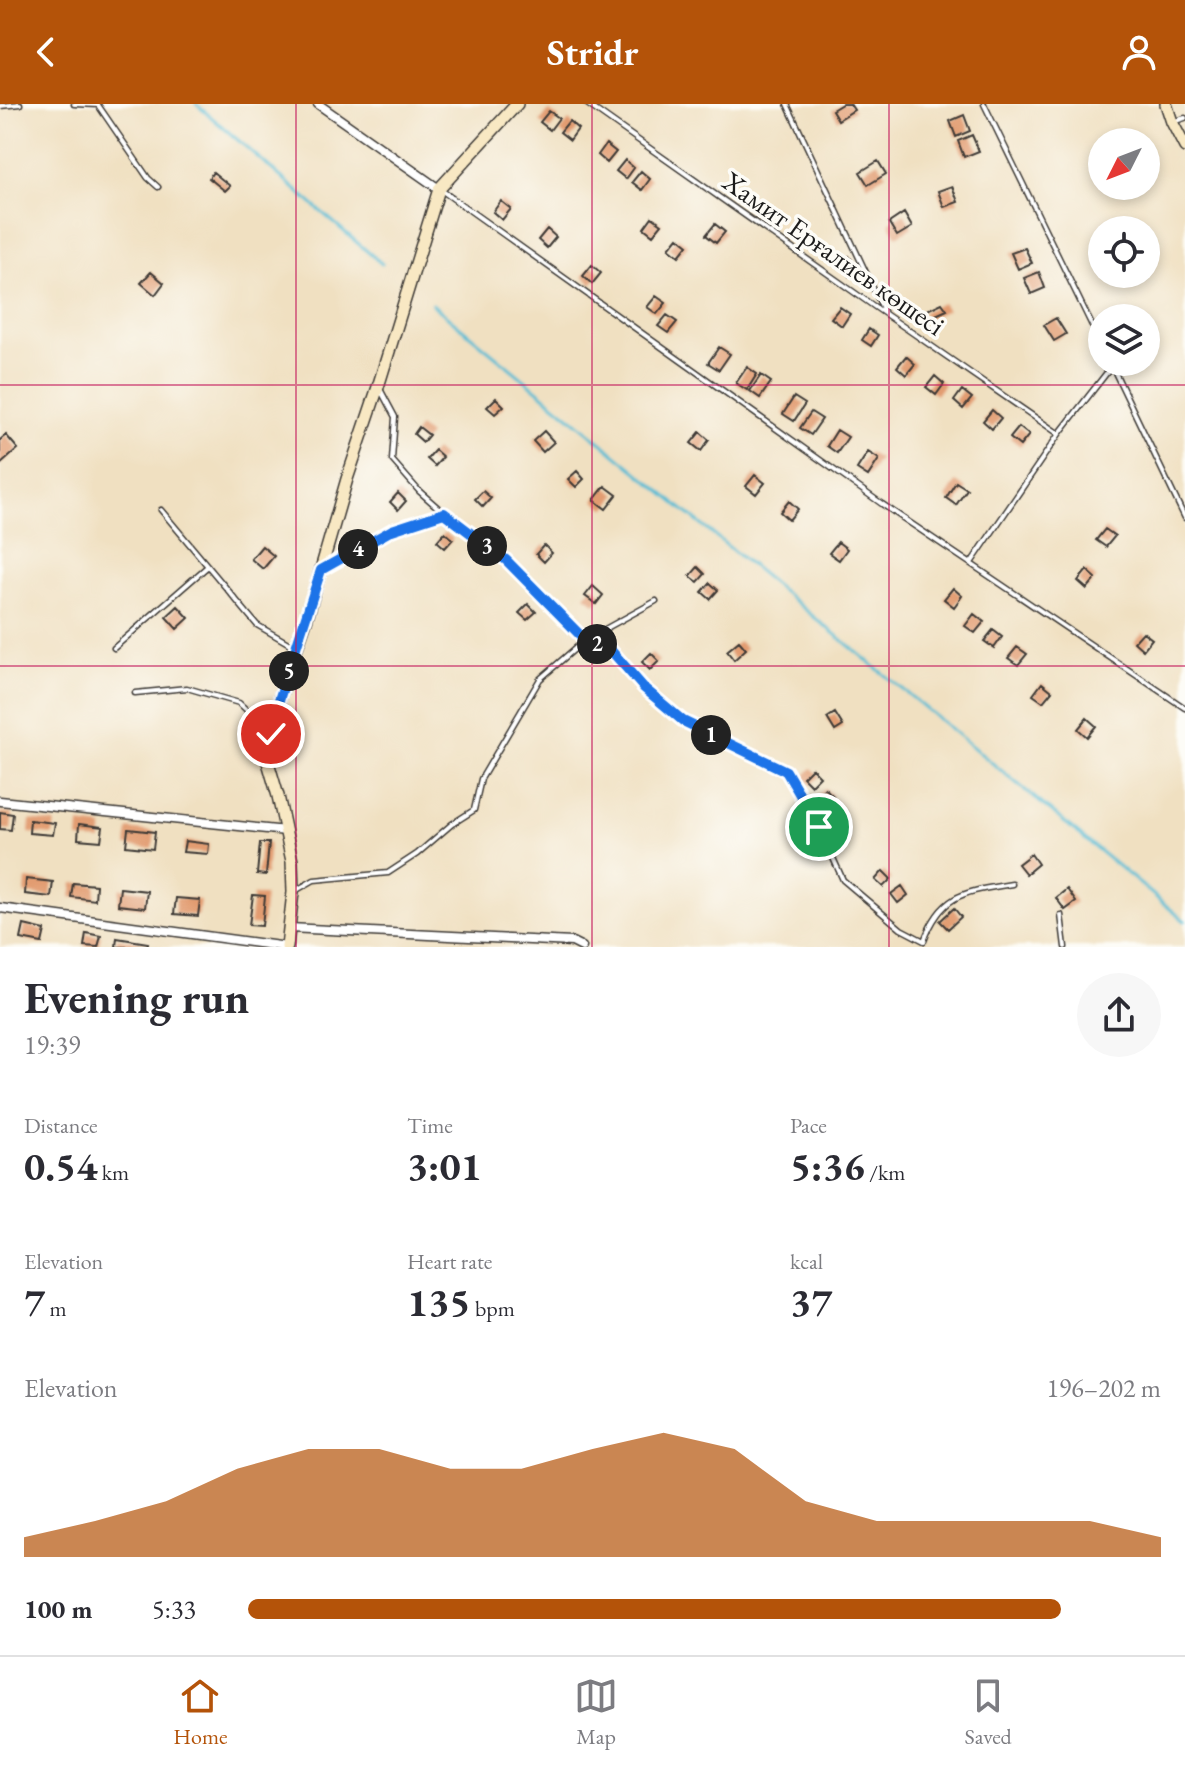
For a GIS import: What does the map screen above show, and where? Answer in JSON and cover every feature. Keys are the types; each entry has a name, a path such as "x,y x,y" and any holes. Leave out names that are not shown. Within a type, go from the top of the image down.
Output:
{"street":[{"path":"318,104 439,189"},
{"path":"0,908 287,947 293,892 292,861 268,762 278,703 439,189 517,104"},
{"path":"1166,104 1185,147"},
{"path":"0,801 286,831"},
{"path":"289,928 572,942 582,947"}],"lane":[{"path":"0,106 20,104"},
{"path":"74,104 98,105 148,178 158,187"},
{"name":"Хамит Ерғалиев көшесі","path":"587,104 1059,434"},
{"path":"787,104 885,313"},
{"path":"984,104 1088,317"},
{"path":"1172,122 1185,118"},
{"path":"439,189 882,504 1185,708"},
{"path":"971,563 1102,376"},
{"path":"1117,376 1185,518"},
{"path":"378,387 395,417 392,460 419,491 506,560 585,640 608,647 644,688 683,721 786,771 819,827 843,880 901,929 925,944 931,922 948,901 973,891 1012,884"},
{"path":"161,510 257,625 297,647"},
{"path":"321,570 392,530 444,513"},
{"path":"114,648 208,566"},
{"path":"293,892 314,880 388,873 474,810 481,779 540,679 585,640 656,601"},
{"path":"135,693 187,688 239,703 271,734"},
{"path":"1061,915 1065,947"}],"building":[{"path":"842,104 850,104 854,110 838,120 832,110"},
{"path":"549,111 559,118 550,130 540,122"},
{"path":"964,115 970,131 956,137 950,121"},
{"path":"569,121 578,129 570,140 560,132"},
{"path":"972,135 979,151 964,157 958,141"},
{"path":"606,144 616,152 607,163 598,155"},
{"path":"625,160 634,168 626,179 616,171"},
{"path":"878,161 886,174 868,185 860,172"},
{"path":"641,171 650,179 642,190 632,182"},
{"path":"213,172 230,186 225,191 209,178"},
{"path":"952,186 958,202 944,207 938,191"},
{"path":"501,201 511,209 502,220 493,212"},
{"path":"904,213 912,227 897,236 889,223"},
{"path":"652,217 662,224 653,235 644,228"},
{"path":"715,224 725,232 716,243 706,235"},
{"path":"547,229 556,237 547,248 538,240"},
{"path":"678,237 688,245 679,256 669,248"},
{"path":"1025,248 1032,263 1018,269 1011,253"},
{"path":"849,256 859,269 849,276 840,262"},
{"path":"592,265 601,273 592,284 583,276"},
{"path":"151,272 164,283 155,295 141,283"},
{"path":"1039,272 1045,288 1031,294 1024,278"},
{"path":"656,296 666,303 657,314 647,307"},
{"path":"942,303 947,310 927,319 923,312"},
{"path":"840,307 850,314 842,326 831,318"},
{"path":"667,315 677,322 668,333 658,326"},
{"path":"1056,318 1066,334 1054,341 1044,325"},
{"path":"869,329 878,335 871,346 862,340"},
{"path":"719,347 730,354 719,370 708,363"},
{"path":"906,356 915,364 906,375 897,367"},
{"path":"747,367 757,374 747,390 736,383"},
{"path":"761,375 771,382 760,398 750,391"},
{"path":"935,376 944,384 936,395 926,387"},
{"path":"962,390 972,398 963,409 954,401"},
{"path":"794,397 805,404 794,421 783,414"},
{"path":"496,398 504,406 495,414 487,407"},
{"path":"992,410 1001,418 992,429 983,421"},
{"path":"811,412 822,419 811,435 800,428"},
{"path":"419,427 429,435 423,442 414,434"},
{"path":"1019,427 1029,435 1020,446 1010,438"},
{"path":"837,430 848,437 837,453 827,446"},
{"path":"544,431 554,442 543,452 533,441"},
{"path":"700,432 709,440 701,451 691,443"},
{"path":"6,435 18,449 0,465 0,440"},
{"path":"435,450 443,457 435,466 427,459"},
{"path":"868,452 879,459 868,476 857,469"},
{"path":"577,471 584,479 576,487 568,479"},
{"path":"755,475 765,483 756,494 746,486"},
{"path":"956,482 967,489 956,505 946,498"},
{"path":"605,486 617,495 606,509 594,500"},
{"path":"483,491 491,498 483,507 475,499"},
{"path":"398,493 406,501 398,510 390,502"},
{"path":"789,501 798,509 789,520 780,512"},
{"path":"1105,529 1115,536 1106,547 1096,540"},
{"path":"445,532 453,539 445,548 437,541"},
{"path":"838,542 847,549 839,560 829,553"},
{"path":"544,545 552,553 544,562 536,554"},
{"path":"262,546 274,556 263,569 251,559"},
{"path":"698,567 705,574 698,582 690,576"},
{"path":"1087,570 1096,578 1087,589 1078,581"},
{"path":"710,583 718,590 710,599 702,592"},
{"path":"593,586 603,595 596,604 585,596"},
{"path":"953,588 962,596 954,607 944,599"},
{"path":"528,604 536,612 527,620 519,613"},
{"path":"178,606 189,618 177,629 166,617"},
{"path":"974,614 984,622 975,633 965,626"},
{"path":"993,630 1002,637 994,648 984,641"},
{"path":"1143,632 1152,639 1143,650 1134,642"},
{"path":"739,641 746,649 734,660 727,651"},
{"path":"1017,647 1027,654 1018,665 1008,658"},
{"path":"651,653 659,661 650,670 642,662"},
{"path":"1042,683 1052,691 1043,702 1033,695"},
{"path":"835,713 843,726 835,731 827,718"},
{"path":"1087,718 1096,726 1087,737 1078,729"},
{"path":"812,768 820,776 811,785 803,777"},
{"path":"825,788 833,796 824,805 816,797"},
{"path":"0,812 13,814 11,830 0,829"},
{"path":"30,820 55,823 53,835 29,833"},
{"path":"79,824 103,827 101,841 78,839"},
{"path":"128,829 155,832 153,849 126,846"},
{"path":"185,841 209,844 208,854 183,852"},
{"path":"260,843 269,843 266,875 257,874"},
{"path":"1031,854 1038,864 1026,874 1018,864"},
{"path":"883,871 891,879 883,887 875,880"},
{"path":"26,879 53,882 51,897 25,894"},
{"path":"73,883 96,885 95,900 71,897"},
{"path":"902,886 908,895 898,903 891,894"},
{"path":"120,888 147,891 145,908 118,905"},
{"path":"1067,889 1076,902 1065,910 1056,898"},
{"path":"253,895 265,896 262,926 249,925"},
{"path":"176,898 200,900 198,916 174,914"},
{"path":"954,908 961,917 948,929 940,921"},
{"path":"24,925 45,930 42,943 21,939"},
{"path":"86,933 101,936 98,947 84,946"},
{"path":"117,938 148,943 147,947 116,947"}],"waterway":[{"path":"196,104 382,264"},
{"path":"432,304 1185,921"}],"route":[{"path":"271,734 321,570 392,530 444,513 506,560 585,640 608,647 644,688 683,721 786,771 819,827"}]}
